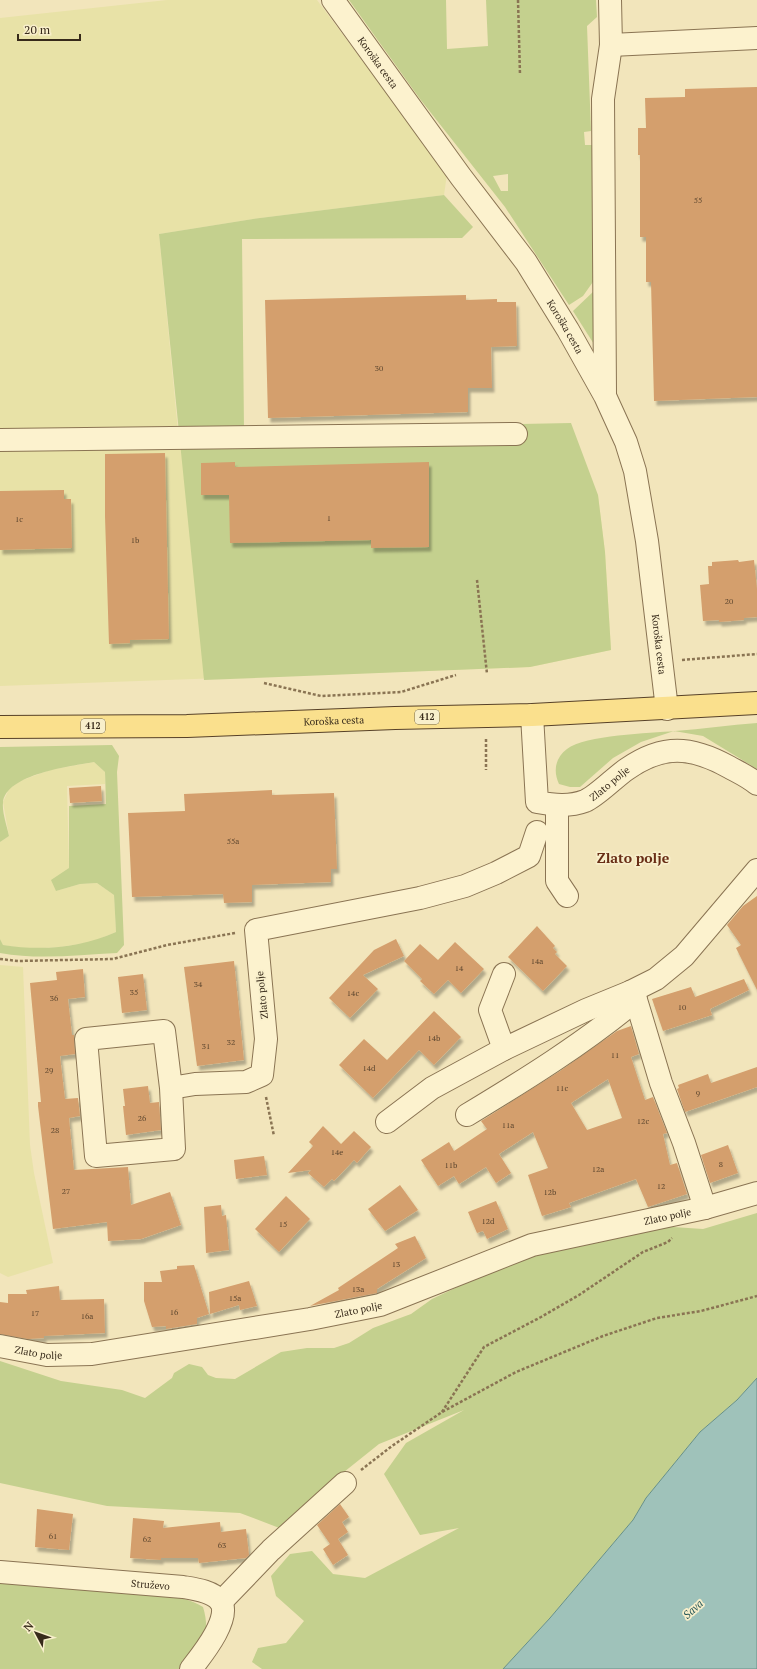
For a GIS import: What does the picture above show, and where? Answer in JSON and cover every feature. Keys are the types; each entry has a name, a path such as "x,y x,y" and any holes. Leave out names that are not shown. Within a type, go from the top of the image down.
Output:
{"main road":[{"name":"Koroška cesta","path":"0,727 187,726 395,718 532,715 757,703"}],"street":[{"name":"Koroška cesta","path":"334,0 461,177 526,262 568,330 605,396 626,442 634,471 647,542 667,709"},
{"path":"605,396 603,99 611,45 610,0"},
{"path":"611,45 757,38"},
{"path":"0,440 516,434"},
{"name":"Zlato polje","path":"532,715 537,802 557,806 586,800 627,769 653,754 687,750 708,755 757,784"},
{"path":"557,806 557,881 567,896"},
{"path":"256,930 420,898 465,886 496,874 530,856 537,832"},
{"path":"467,1115 544,1069 611,1021 633,996 684,956 757,870"},
{"name":"Zlato polje","path":"256,930 266,1039 262,1075"},
{"path":"504,974 490,1010 504,1049"},
{"path":"388,1122 432,1088 504,1049 586,1010 633,996"},
{"name":"Zlato polje","path":"633,996 661,1083 684,1143 705,1208"},
{"path":"164,1031 171,1088 174,1149 96,1156 86,1039 164,1031"},
{"path":"171,1088 195,1084 246,1082 262,1075"},
{"name":"Zlato polje","path":"0,1346 47,1355 92,1354 318,1317 380,1305 532,1245 705,1208 757,1193"},
{"path":"191,1669 211,1642 223,1617 224,1609 221,1602 271,1550 345,1483"},
{"name":"Struževo","path":"0,1572 183,1587 202,1591 215,1597 221,1602"}],"path":[{"path":"518,0 520,75"},
{"path":"478,580 487,674"},
{"path":"662,662 757,654"},
{"path":"264,683 321,696 401,692 456,675"},
{"path":"486,739 486,770"},
{"path":"0,959 18,961 113,959 167,945 256,930"},
{"path":"262,1075 274,1136"},
{"path":"442,1412 484,1347 579,1295 643,1252 668,1242 677,1232"},
{"path":"345,1483 392,1446 442,1412 516,1372 604,1336 657,1318 701,1311 757,1296"}],"shaded area":[{"path":"167,0 317,0 447,174 444,195 253,219 159,234 178,431 598,495 605,552 611,650 530,667 0,686 0,18"},
{"path":"94,762 105,772 105,784 67,786 69,868 56,891 80,884 97,883 114,895 116,932 91,942 60,947 26,949 3,945 0,939 0,842 9,836 3,802 9,789 20,781 50,770"},
{"path":"0,965 23,967 30,1145 34,1173 53,1263 8,1277 0,1273"}],"green space":[{"path":"349,0 446,0 447,49 488,46 486,0 596,0 597,17 587,26 591,131 584,132 585,145 592,145 595,279 583,296 569,305 505,207 420,99","holes":["508,174 508,191 501,191 493,176"]},
{"path":"444,195 473,227 462,238 242,239 244,429 571,423 598,495 605,552 611,650 530,667 204,680 159,234 253,219"},
{"path":"595,290 597,349 573,311"},
{"path":"757,723 757,769 703,736 674,731"},
{"path":"674,731 641,742 613,758 580,787 570,787 559,784 556,774 556,765 560,756 567,749 576,744 602,738"},
{"path":"112,745 119,756 117,772 124,945 117,953 73,956 43,957 0,953 0,939 3,945 46,948 89,942 116,932 114,895 97,883 80,884 56,891 51,880 69,868 69,806 106,804 105,772 94,762 41,773 27,778 15,785 7,793 3,803 9,836 0,842 0,747"},
{"path":"757,1213 757,1378 737,1400 700,1432 646,1498 633,1520 550,1618 503,1669 262,1669 252,1662 258,1648 286,1643 304,1621 276,1596 271,1576 290,1554 312,1551 333,1574 365,1578 459,1528 420,1535 384,1474 406,1443 464,1410 379,1444 334,1480 282,1529 240,1513 107,1506 0,1483 0,1361 61,1381 122,1390 145,1398 172,1378 174,1373 189,1364 202,1367 208,1375 216,1378 235,1379 281,1352 307,1348 334,1348 349,1343 373,1328 411,1314 432,1299 502,1266 535,1253 628,1228 673,1227 703,1229"},
{"path":"0,1583 102,1587 183,1599 203,1607 206,1626 205,1633 200,1646 185,1669 0,1669"}],"water":[{"name":"Sava","path":"757,1378 757,1669 503,1669 550,1618 633,1520 646,1498 700,1432 737,1400"}],"building":[{"path":"757,87 757,397 654,401 651,282 646,282 646,237 640,237 640,155 638,155 638,128 646,128 645,98 685,97 685,89"},
{"path":"466,295 466,300 497,299 497,302 516,302 517,346 491,347 492,388 468,388 468,412 268,418 265,300"},
{"path":"165,453 169,639 130,640 130,643 109,644 105,516 105,454"},
{"path":"235,462 235,467 429,462 429,547 371,548 371,540 230,543 229,495 201,495 201,463"},
{"path":"64,490 64,499 71,499 72,548 0,550 0,491"},
{"path":"738,560 739,562 754,560 757,589 757,617 744,618 744,620 719,622 719,620 703,621 700,585 709,584 708,566 712,566 712,562"},
{"path":"101,786 102,801 70,803 69,788"},
{"path":"272,790 272,795 334,793 337,869 331,869 331,882 252,885 252,902 224,903 223,894 132,897 128,813 185,811 184,794"},
{"path":"757,896 757,990 736,948 741,945 727,925 743,906"},
{"path":"537,926 555,946 553,948 557,952 555,954 567,966 543,991 508,957"},
{"path":"396,939 404,956 363,975 378,989 350,1018 329,998 374,950"},
{"path":"455,942 484,969 461,993 448,980 434,994 420,981 422,979 404,961 420,944 438,960"},
{"path":"234,961 244,1060 197,1066 184,967"},
{"path":"83,969 85,997 68,999 72,1035 74,1035 75,1054 60,1056 65,1099 78,1098 80,1116 69,1118 74,1170 128,1167 131,1205 170,1192 181,1225 141,1239 108,1241 107,1222 53,1229 38,1106 38,1102 41,1102 30,983 57,980 56,972"},
{"path":"143,974 147,1010 122,1013 118,977"},
{"path":"744,979 749,990 710,1009 712,1015 663,1031 652,999 691,987 695,997"},
{"path":"434,1011 461,1037 434,1065 419,1050 373,1098 339,1065 364,1039 387,1060"},
{"path":"631,1026 639,1054 631,1057 645,1100 653,1097 667,1133 663,1134 670,1165 677,1163 687,1194 648,1207 636,1179 569,1203 571,1207 542,1216 528,1175 548,1168 533,1132 499,1154 511,1173 496,1183 486,1167 459,1184 454,1176 438,1186 421,1160 449,1142 454,1151 487,1129 481,1121 560,1071 617,1031","holes":["608,1079 622,1118 587,1130 571,1103"]},
{"path":"757,1067 757,1087 685,1112 677,1089 679,1088 678,1085 708,1074 711,1083"},
{"path":"148,1086 150,1103 159,1102 161,1130 126,1135 123,1089"},
{"path":"323,1126 341,1144 354,1131 371,1147 357,1163 354,1160 334,1181 332,1179 324,1187 308,1173 311,1170 288,1173 313,1146 309,1142"},
{"path":"728,1145 738,1173 710,1183 701,1155"},
{"path":"264,1156 267,1175 236,1179 234,1160"},
{"path":"400,1185 418,1210 385,1231 368,1209"},
{"path":"286,1196 310,1219 279,1252 255,1229"},
{"path":"496,1201 508,1229 487,1239 483,1231 477,1233 468,1212"},
{"path":"221,1205 222,1216 226,1215 229,1250 206,1253 204,1207"},
{"path":"415,1236 426,1258 377,1289 377,1293 310,1306 339,1290 338,1288 398,1248 395,1244"},
{"path":"194,1265 209,1314 197,1318 197,1324 166,1329 166,1326 152,1327 144,1301 144,1282 162,1282 160,1271 177,1269 177,1266"},
{"path":"249,1281 257,1306 240,1310 239,1305 210,1314 209,1292"},
{"path":"59,1286 60,1300 104,1299 105,1333 44,1336 44,1338 28,1339 0,1334 0,1302 8,1303 8,1294 27,1294 26,1290"},
{"path":"340,1504 349,1517 342,1522 348,1532 338,1539 348,1555 333,1565 323,1549 330,1544 317,1525"},
{"path":"37,1509 73,1514 69,1550 35,1547"},
{"path":"133,1518 164,1521 163,1528 220,1522 221,1532 246,1529 249,1555 246,1558 199,1563 198,1558 161,1558 161,1560 130,1558"}],"district":[{"name":"Zlato polje","path":"633,857"}]}
